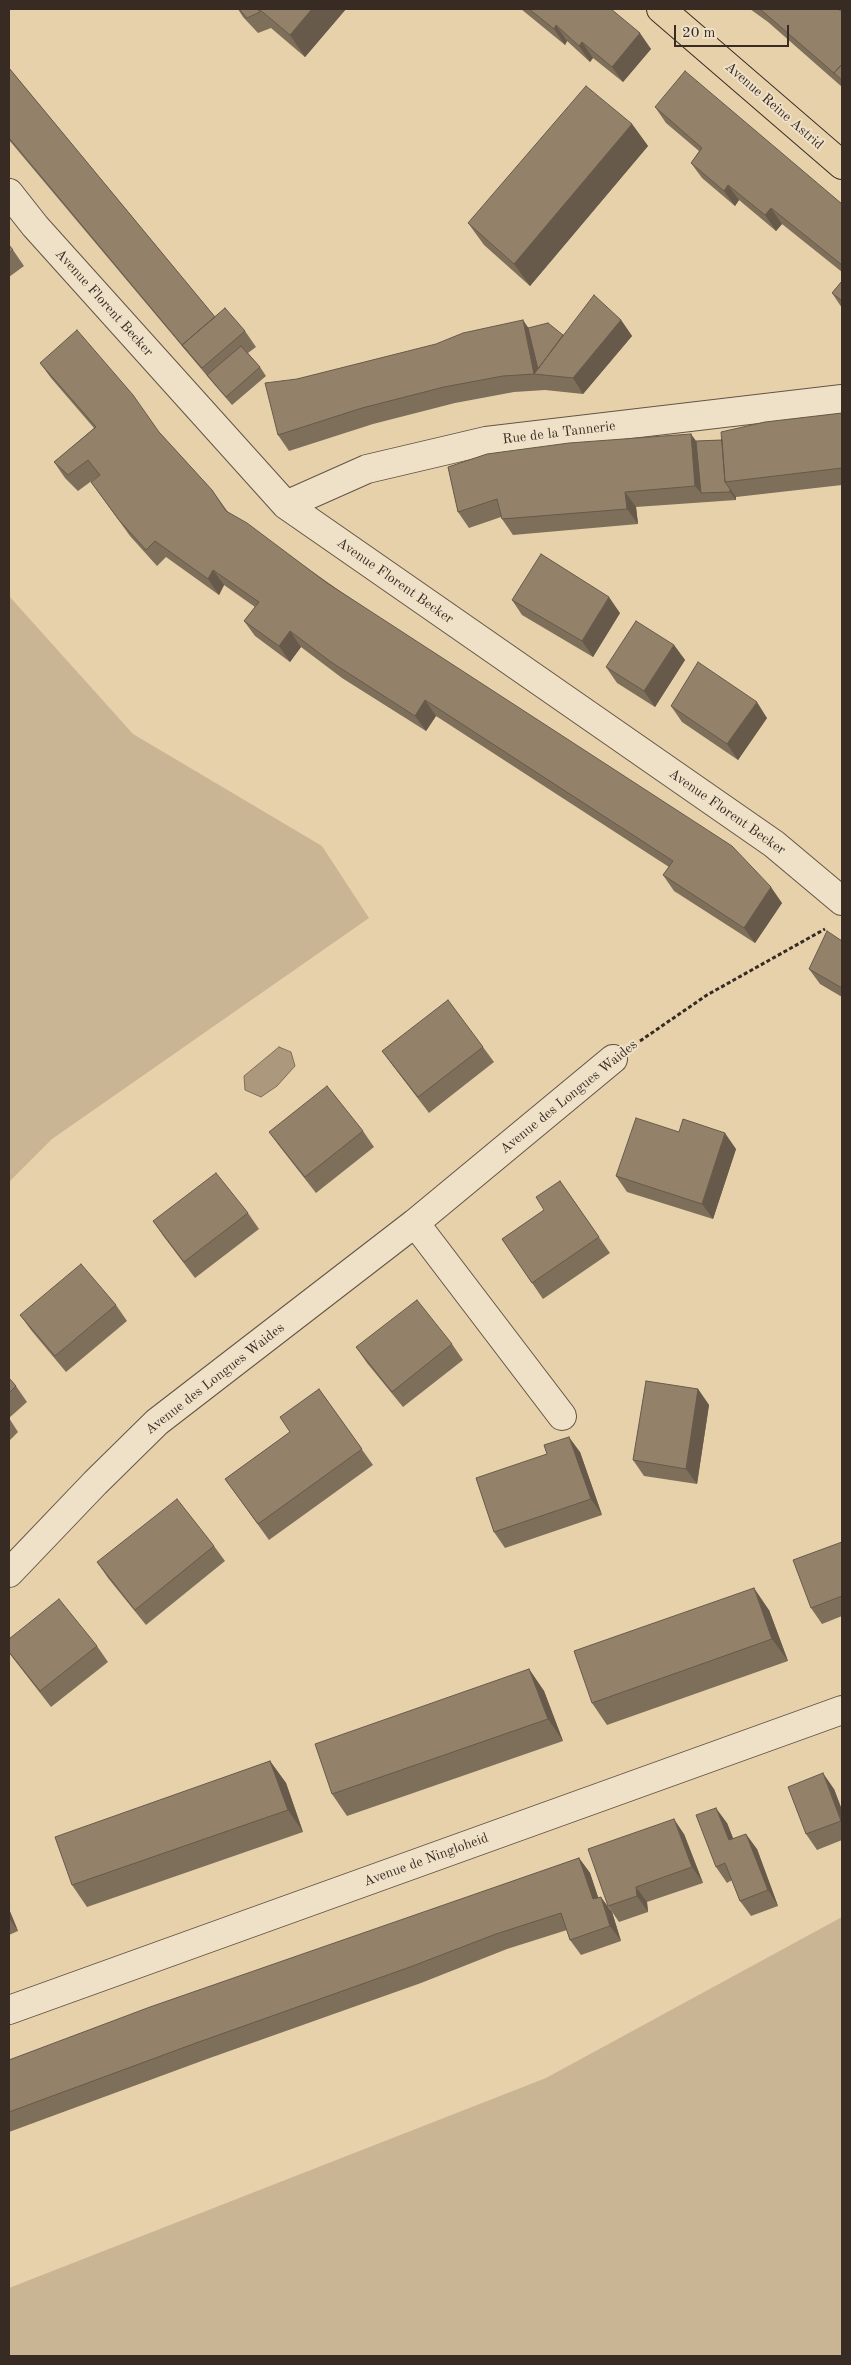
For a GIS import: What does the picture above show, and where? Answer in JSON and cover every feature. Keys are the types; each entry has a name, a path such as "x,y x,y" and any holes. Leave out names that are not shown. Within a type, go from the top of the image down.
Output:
{"main road":[{"name":"Avenue Reine Astrid","path":"661,9 842,165"}],"street":[{"name":"Avenue Florent Becker","path":"9,193 35,226 286,505 774,844 842,901"},
{"name":"Rue de la Tannerie","path":"286,505 367,469 486,442 842,399"},
{"name":"Avenue des Longues Waides","path":"9,1573 94,1483 157,1422 415,1222 613,1059"},
{"path":"415,1222 562,1416"},
{"name":"Avenue de Ningloheid","path":"9,2010 842,1710"}],"path":[{"name":"Avenue des Longues Waides","path":"613,1059 707,995 809,939"}],"shaded area":[{"path":"9,596 133,734 322,846 369,918 52,1139 9,1182"},
{"path":"279,1047 291,1052 295,1066 277,1086 261,1097 245,1090 244,1076"},
{"path":"842,1917 842,2356 9,2356 9,2288 546,2078"}],"building":[{"path":"239,9 257,9 260,12 247,18"},
{"path":"259,9 312,9 290,35"},
{"path":"529,9 611,9 640,33 612,67 582,42 579,46 556,25 554,29"},
{"path":"760,9 838,9 842,12 842,64 835,74"},
{"path":"842,64 842,80 834,73"},
{"path":"9,68 215,317 182,345 9,138"},
{"path":"685,71 842,204 842,265 771,208 765,215 728,185 724,191 691,163 702,148 655,107"},
{"path":"586,86 632,124 514,264 468,223"},
{"path":"9,245 13,250 9,253"},
{"path":"842,281 842,301 832,293"},
{"path":"594,295 621,320 573,378 534,374"},
{"path":"225,308 245,331 202,368 182,345"},
{"path":"523,320 534,374 503,376 444,387 362,408 278,435 265,383 297,379 436,344 463,333"},
{"path":"548,323 563,335 538,369 528,328"},
{"path":"77,330 133,395 159,432 212,490 226,511 247,523 327,583 732,846 771,887 744,928 663,875 673,861 425,700 415,716 331,662 290,631 279,646 244,621 259,602 213,570 208,579 155,541 146,550 119,520 91,482 100,475 88,460 68,475 54,462 96,427 40,363"},
{"path":"241,346 260,367 226,397 207,375"},
{"path":"842,413 842,468 725,482 721,432 765,422"},
{"path":"691,434 695,486 625,492 627,509 502,519 497,499 458,512 448,467 487,454 569,443"},
{"path":"722,440 725,482 730,492 701,493 696,441"},
{"path":"541,554 609,597 582,641 512,600"},
{"path":"636,621 674,645 644,691 606,667"},
{"path":"698,662 757,702 727,744 671,706"},
{"path":"827,931 842,941 842,988 809,969"},
{"path":"448,1000 483,1047 418,1097 382,1051"},
{"path":"327,1086 363,1131 305,1177 269,1132"},
{"path":"636,1118 679,1132 683,1119 725,1133 702,1204 616,1176"},
{"path":"216,1173 248,1213 184,1262 153,1221"},
{"path":"560,1181 599,1237 532,1283 502,1239 544,1210 536,1197"},
{"path":"81,1264 116,1305 55,1356 20,1315"},
{"path":"417,1300 452,1344 392,1392 356,1347"},
{"path":"9,1378 16,1386 9,1393"},
{"path":"646,1381 698,1389 686,1469 633,1460"},
{"path":"319,1389 362,1449 258,1524 225,1479 290,1432 280,1417"},
{"path":"569,1437 591,1499 494,1532 476,1478 547,1454 544,1445"},
{"path":"177,1499 214,1546 135,1610 97,1562"},
{"path":"842,1542 842,1596 811,1608 793,1560"},
{"path":"754,1588 772,1639 592,1703 574,1651"},
{"path":"59,1599 97,1646 40,1691 9,1652 9,1639"},
{"path":"529,1669 548,1719 332,1794 315,1744"},
{"path":"270,1761 288,1810 72,1885 55,1837"},
{"path":"823,1773 841,1821 806,1834 788,1787"},
{"path":"716,1808 729,1840 746,1834 768,1890 740,1901 725,1863 716,1867 696,1815"},
{"path":"674,1819 692,1867 636,1887 637,1896 608,1906 588,1849"},
{"path":"579,1858 593,1899 601,1897 610,1926 570,1940 561,1913 496,1934 9,2112 9,2060 150,2007"}]}
